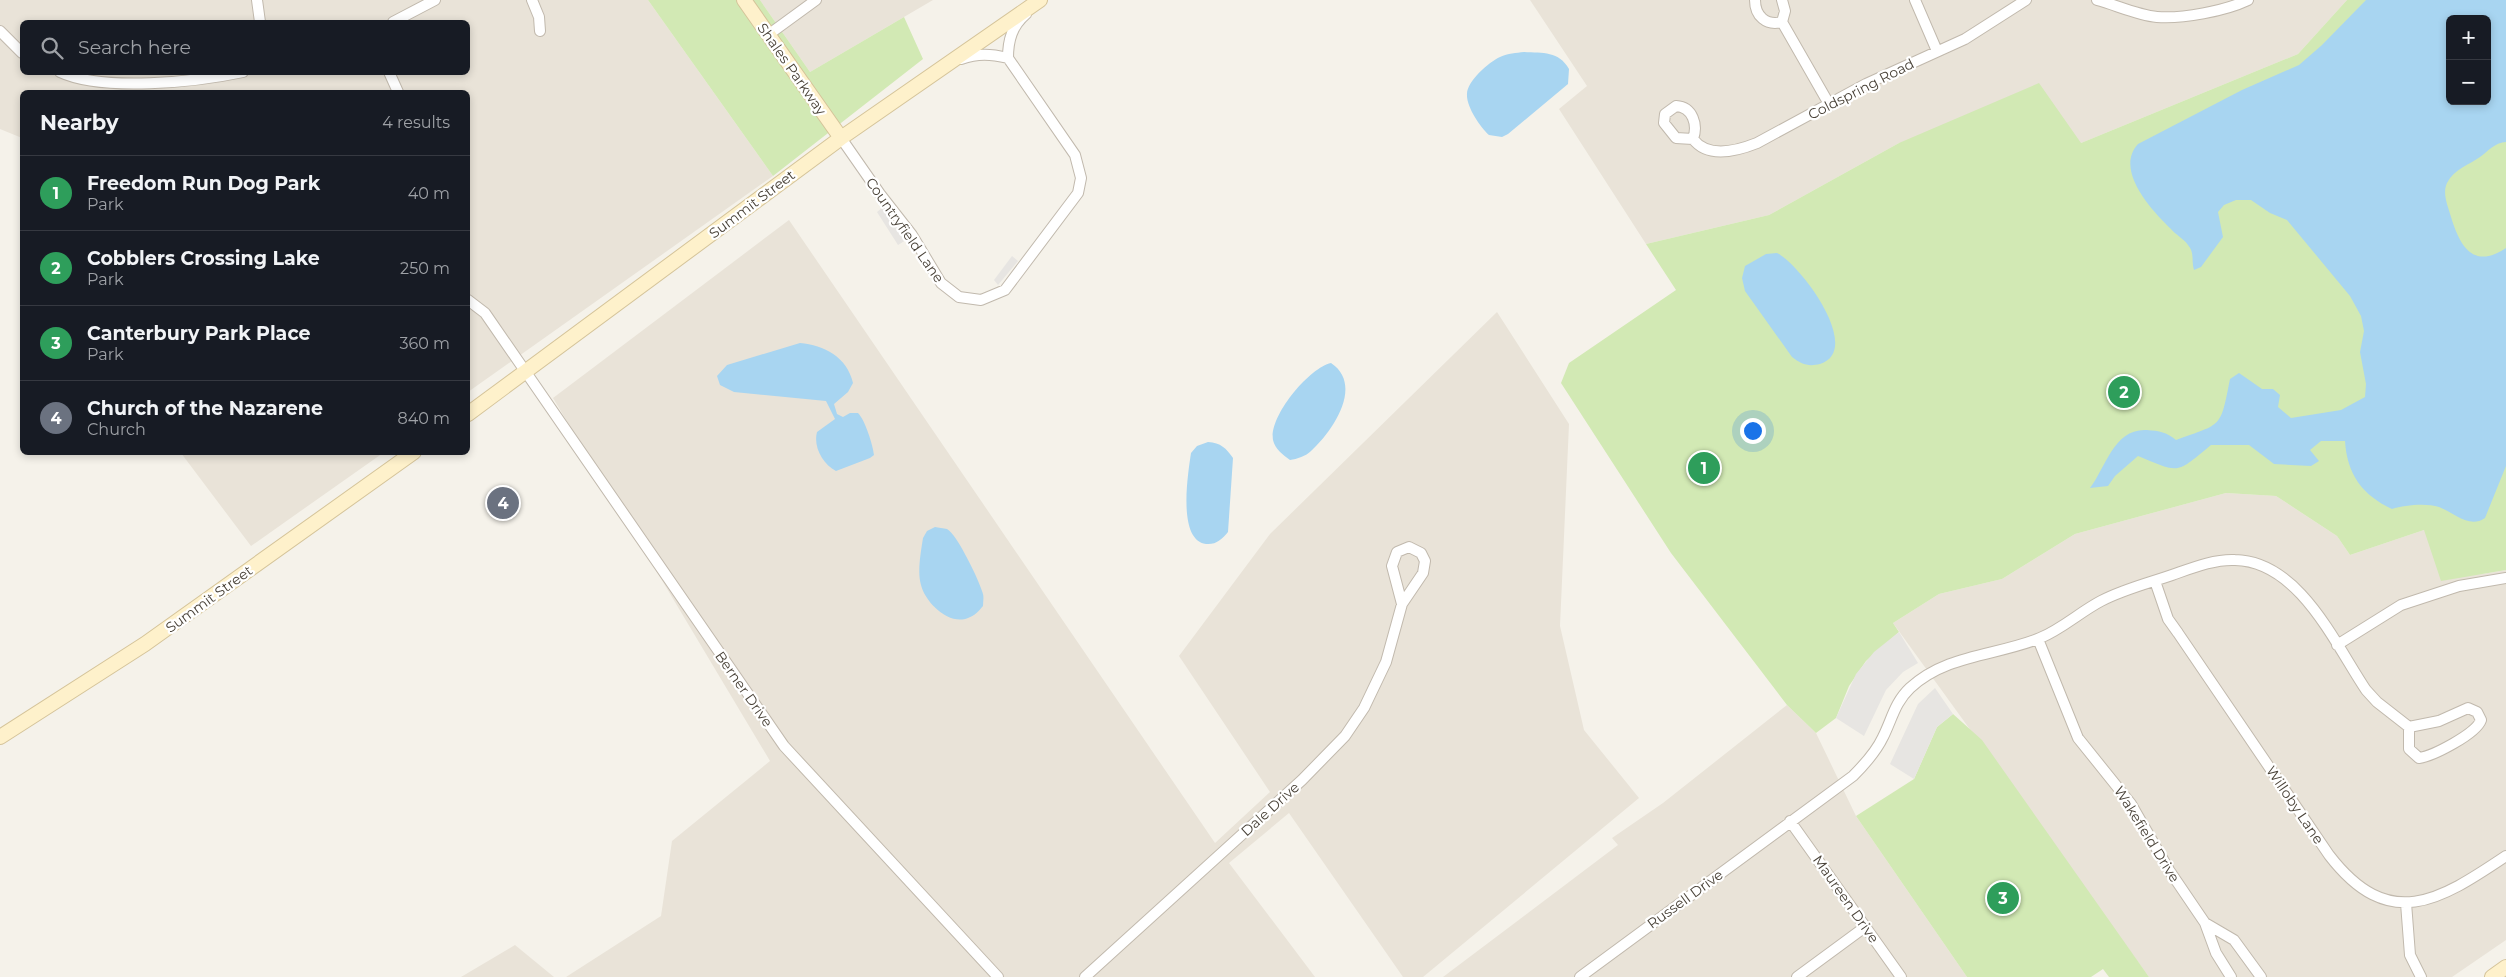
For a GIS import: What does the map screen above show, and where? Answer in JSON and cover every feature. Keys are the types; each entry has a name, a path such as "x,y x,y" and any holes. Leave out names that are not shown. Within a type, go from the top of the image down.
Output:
{"main road":[{"name":"Shales Parkway","path":"744,0 841,138"},
{"name":"Summit Street","path":"470,413 841,138 1040,0"},
{"name":"Summit Street","path":"0,738 146,644 410,455"},
{"path":"2492,977 2506,967"}],"street":[{"path":"257,0 260,20"},
{"path":"397,20 435,0"},
{"path":"532,0 539,17 540,31"},
{"path":"768,35 816,0"},
{"path":"946,65 972,55 990,54 1008,58 1008,42 1015,27 1023,16 1040,0"},
{"path":"1755,0 1755,7 1761,18 1775,24 1782,22"},
{"path":"1782,0 1785,11 1782,22 1829,104"},
{"path":"1915,0 1937,52"},
{"name":"Coldspring Road","path":"1693,138 1697,143 1714,151 1742,149 1874,80 1965,39 2026,0"},
{"path":"2098,0 2156,17 2180,16 2248,0"},
{"path":"0,31 20,51"},
{"name":"Countryfield Lane","path":"841,138 880,194 912,235 940,283 959,297 981,300 1005,290 1078,193 1081,178 1075,155 1008,58"},
{"path":"72,75 92,80 125,83 212,78 228,75"},
{"path":"390,75 397,90"},
{"name":"Berner Drive","path":"470,302 485,313 784,746 998,977"},
{"name":"Dale Drive","path":"1085,977 1333,751 1364,708 1386,662 1402,604 1423,573 1425,561 1421,553 1409,547 1397,552 1392,566 1402,604"},
{"name":"Russell Drive","path":"1580,977 1861,768 1878,747 1896,706 1921,679 1959,660 2038,639 2100,602 2202,565 2225,560 2236,560 2262,566 2289,580 2301,592 2366,690 2377,702 2409,727"},
{"path":"2337,645 2389,610 2401,605 2459,586 2506,578"},
{"name":"Willoby Lane","path":"2155,581 2168,619 2339,868 2350,879 2373,894 2406,903 2425,900 2456,889 2506,856"},
{"name":"Wakefield Drive","path":"2038,639 2078,738 2130,804 2169,870 2205,923 2216,953 2231,977"},
{"path":"2468,708 2477,712 2480,720 2474,730 2423,757 2415,756 2409,749 2409,727 2440,721 2468,708"},
{"name":"Maureen Drive","path":"1790,821 1901,977"},
{"path":"2406,903 2410,955 2421,977"},
{"name":"Wakefield Drive","path":"2205,923 2234,940 2260,977"},
{"path":"1797,977 1865,927"}],"shaded area":[{"path":"0,0 648,0 773,176 470,391 470,90 20,90 20,137 0,129"},
{"path":"760,0 933,0 810,72"},
{"path":"1530,0 2347,0 2298,54 2081,143 1899,143 1769,215 1646,244 1559,109 1587,86"},
{"path":"883,207 906,240 898,245 877,212"},
{"path":"789,220 1215,843 1270,792 1179,656 1270,534 1497,312 1569,424 1560,626 1584,730 1639,798 1423,977 1403,977 1289,813 1229,863 1315,977 566,977 661,916 672,841 770,761 553,398"},
{"path":"1012,256 1018,261 998,285 994,280"},
{"path":"183,455 380,455 251,546"},
{"path":"2226,493 2276,496 2337,536 2350,555 2424,530 2482,574 2506,570 2506,940 2452,977 2149,977 1893,623 1939,594 2002,579 2075,534"},
{"path":"1899,632 1918,663 1903,672 1886,690 1864,736 1836,718 1856,674 1874,652"},
{"path":"1935,688 1953,714 1937,727 1914,779 1890,764 1918,704"},
{"path":"1787,705 1816,733 1856,816 1967,977 1443,977 1618,845 1612,838 1663,803"},
{"path":"515,945 554,977 461,977"}],"green space":[{"path":"648,0 760,0 810,72 904,17 923,59 773,176"},
{"path":"2347,0 2506,0 2506,570 2441,581 2424,530 2350,555 2337,536 2276,496 2226,493 2075,534 2002,579 1939,594 1893,623 1899,632 1866,661 1849,686 1836,718 1816,733 1787,705 1671,553 1561,383 1569,363 1676,290 1646,244 1769,215 1899,143 2039,83 2081,143 2298,54"},
{"path":"1953,714 1982,740 2149,977 2109,977 2103,969 2091,977 1967,977 1856,816 1914,779 1937,727"}],"water":[{"path":"2366,0 2506,0 2506,142 2495,145 2454,174 2447,183 2445,191 2455,228 2470,252 2476,256 2485,257 2506,248 2506,466 2485,518 2479,521 2473,522 2462,519 2434,506 2416,505 2392,509 2381,503 2364,490 2358,482 2349,464 2345,441 2321,441 2310,450 2319,461 2311,466 2274,464 2249,445 2211,445 2190,462 2177,468 2162,466 2138,456 2115,476 2108,486 2090,488 2112,450 2126,435 2136,431 2152,430 2159,431 2176,440 2203,430 2217,422 2224,407 2230,379 2239,373 2262,389 2273,389 2280,395 2278,407 2291,418 2341,410 2365,397 2366,384 2360,352 2364,331 2361,316 2350,296 2287,220 2270,213 2251,200 2236,200 2224,205 2218,212 2223,237 2201,267 2194,270 2190,248 2154,212 2138,190 2130,166 2132,154 2138,144 2242,90 2299,65 2322,45"},
{"path":"1512,53 1550,54 1560,59 1569,69 1568,84 1508,134 1502,137 1489,135 1471,110 1467,99 1468,89 1479,72 1495,59"},
{"path":"1777,253 1800,273 1813,290 1832,326 1835,342 1832,356 1820,364 1805,364 1792,357 1745,291 1742,278 1745,266 1766,254"},
{"path":"800,343 818,346 826,350 840,359 846,366 853,383 848,392 834,404 837,414 843,417 850,413 858,413 861,416 874,455 870,458 836,471 823,460 816,443 817,432 835,419 826,401 734,392 720,385 717,376 727,365"},
{"path":"1331,363 1341,372 1345,383 1342,408 1328,432 1311,451 1290,460 1277,449 1273,440 1273,430 1277,419 1292,394 1302,383 1322,367"},
{"path":"1208,442 1223,447 1233,458 1228,532 1213,544 1206,544 1197,540 1191,531 1186,505 1191,453 1197,446"},
{"path":"935,527 947,529 951,533 968,559 981,588 983,606 968,618 961,620 946,616 933,605 923,592 919,574 923,538 927,531"}],"place":[{"name":"Cobblers Crossing Lake","path":"2124,392"},
{"name":"Freedom Run Dog Park","path":"1704,468"},
{"name":"Church of the Nazarene","path":"503,503"},
{"name":"Canterbury Park Place","path":"2003,898"}]}
